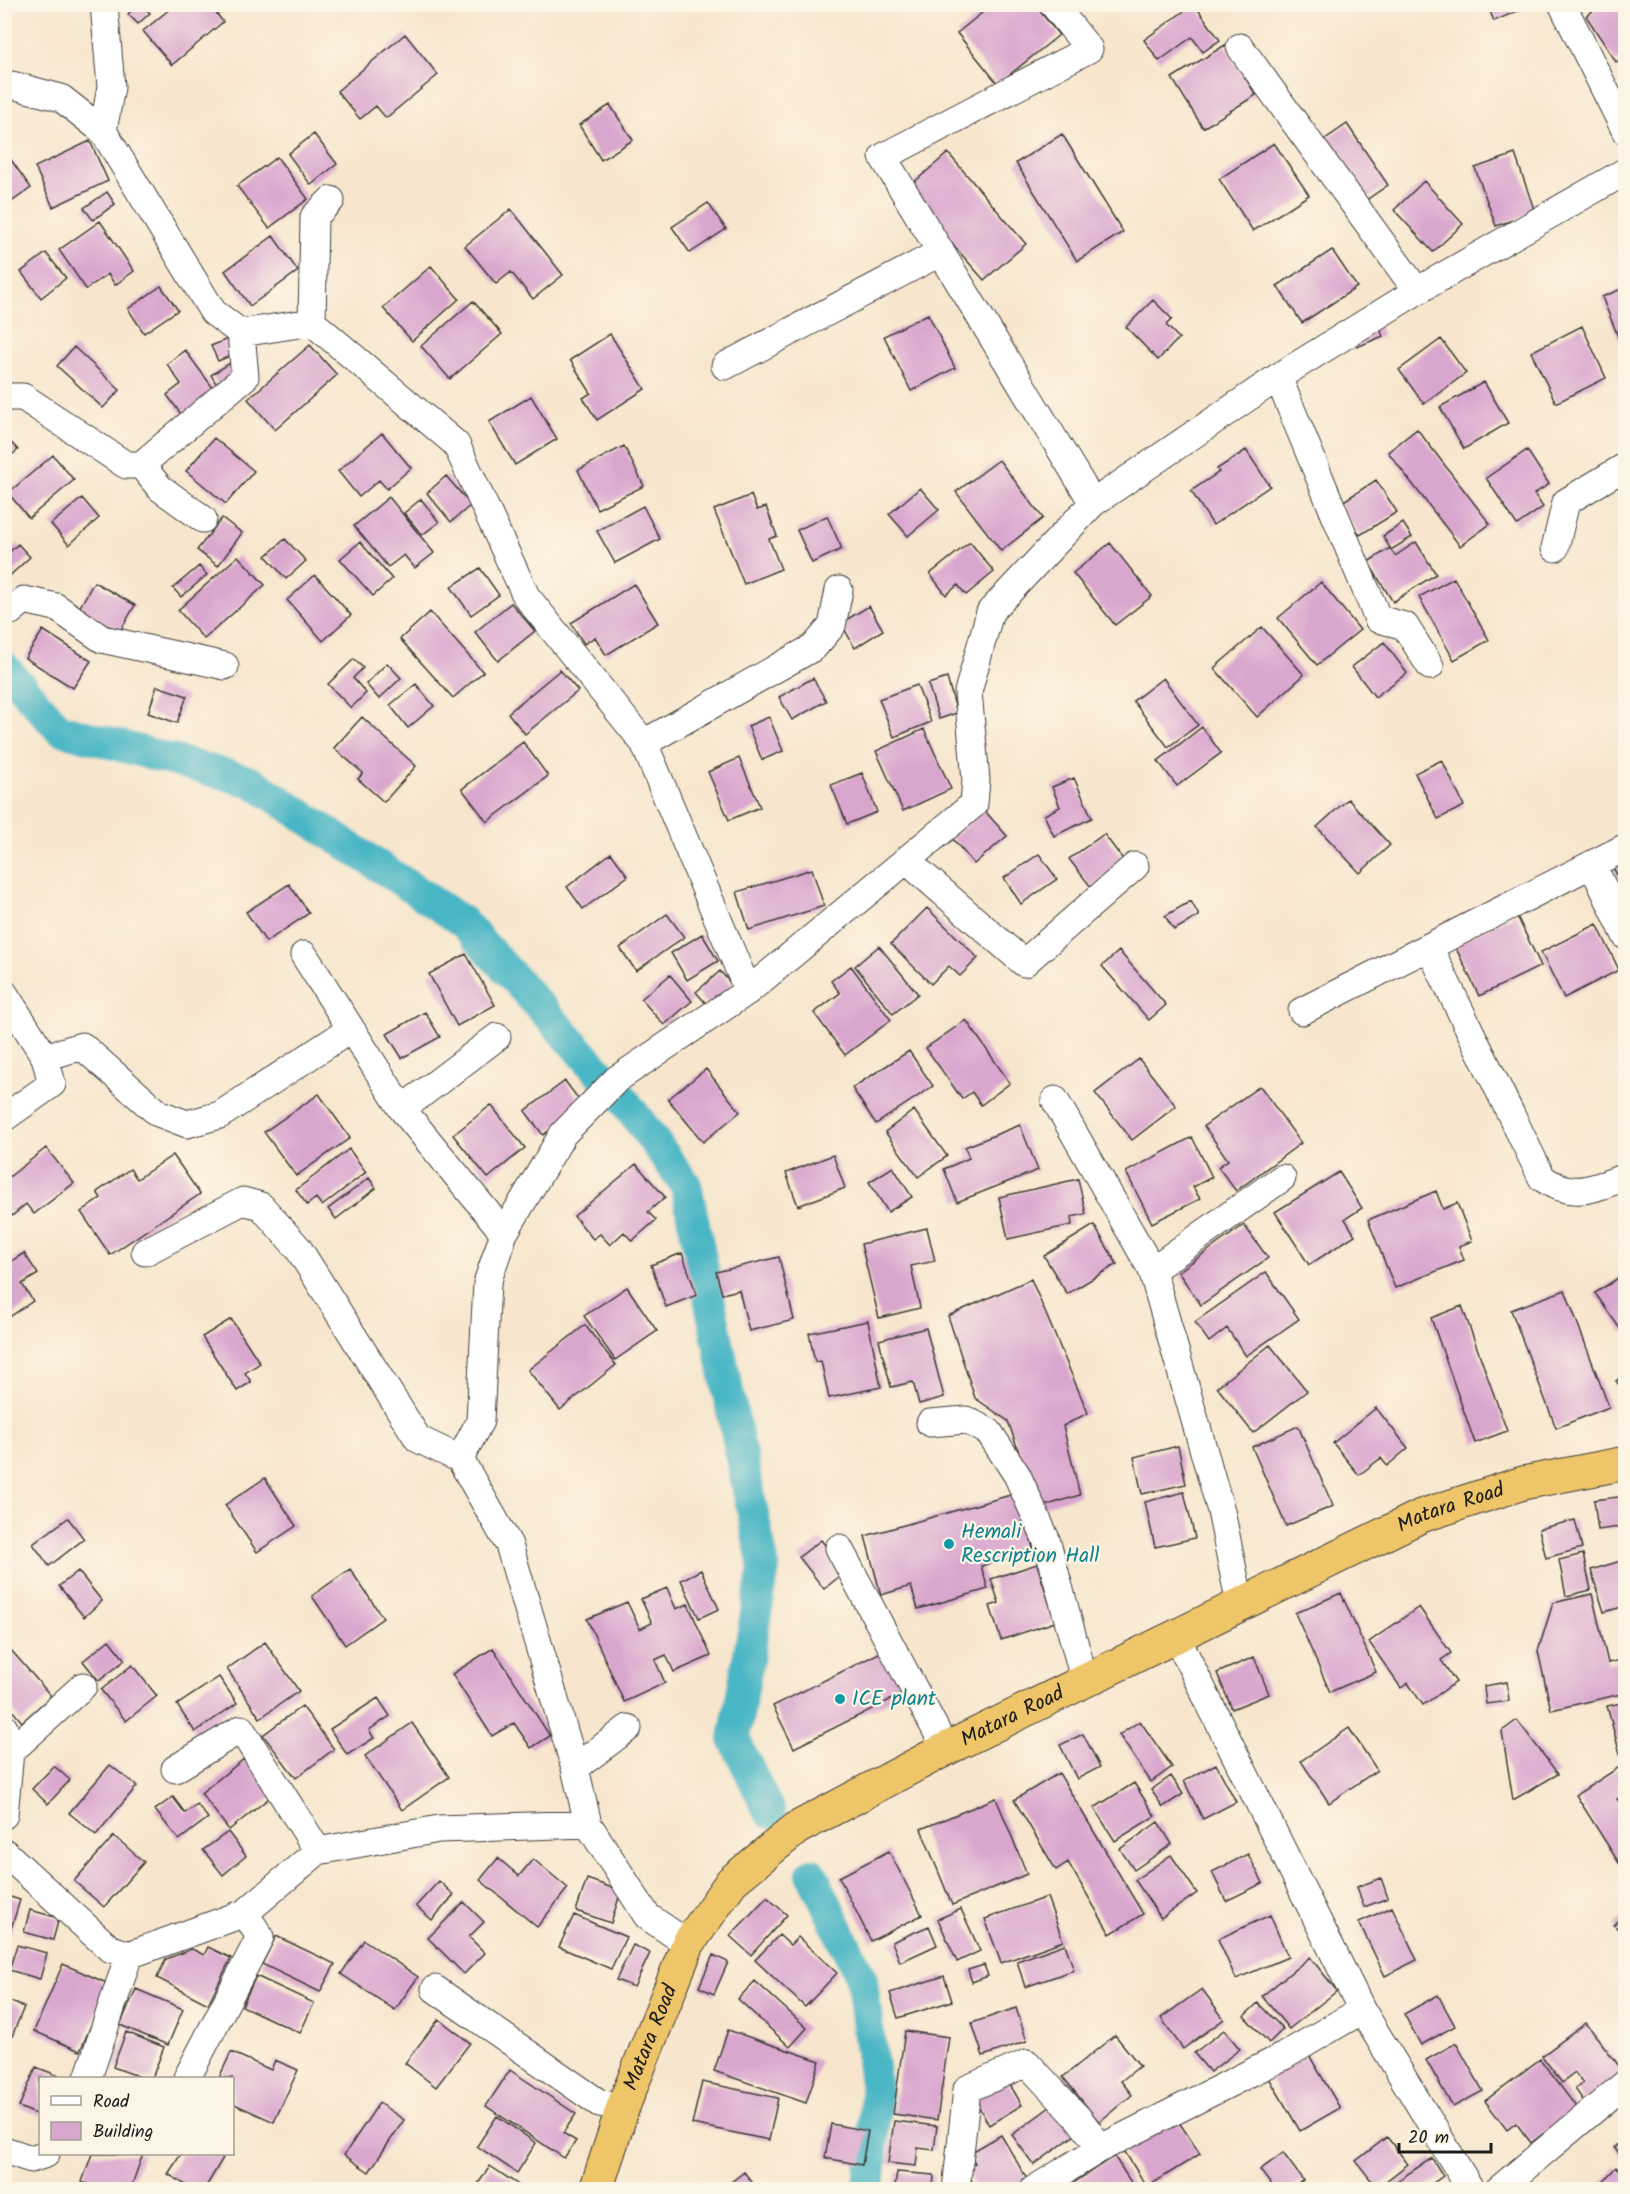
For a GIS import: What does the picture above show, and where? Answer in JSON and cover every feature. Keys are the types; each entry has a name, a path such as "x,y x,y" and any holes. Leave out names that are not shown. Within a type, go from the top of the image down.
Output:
{"highway":[{"name":"Matara Road","path":"596,2190 624,2107 688,1944 732,1881 797,1828 946,1749 1421,1516 1523,1483 1626,1463"}],"street":[{"path":"103,131 111,87 104,4"},
{"path":"1053,4 1089,49 883,157 1093,503"},
{"path":"1562,4 1626,132"},
{"path":"1240,47 1417,291"},
{"path":"4,397 23,397 126,465 141,465 245,377 240,333 213,312 103,131 61,98 12,85"},
{"path":"460,1459 480,1421 486,1283 504,1233 563,1134 610,1085 748,991 974,804 976,780 968,692 990,612 1093,503 1278,377 1417,291 1626,171"},
{"path":"312,322 314,217 331,200"},
{"path":"725,366 941,252"},
{"path":"240,333 312,322 456,444 526,596 644,743 748,991"},
{"path":"1278,377 1378,619 1405,626 1430,666"},
{"path":"141,465 160,488 203,519"},
{"path":"1555,548 1566,502 1626,466"},
{"path":"644,743 814,646 832,626 839,590"},
{"path":"4,605 11,611 24,600 56,607 102,639 225,666"},
{"path":"1302,1011 1626,847"},
{"path":"906,860 1024,963 1135,866"},
{"path":"1592,864 1626,936"},
{"path":"1429,947 1542,1178 1555,1187 1582,1192 1626,1177"},
{"path":"304,956 402,1108 504,1233"},
{"path":"4,993 45,1057 52,1084 4,1118"},
{"path":"45,1057 81,1046 158,1113 187,1124 220,1115 351,1029"},
{"path":"402,1108 497,1037"},
{"path":"1055,1100 1152,1270 1221,1511 1240,1604"},
{"path":"1152,1270 1282,1178"},
{"path":"145,1252 243,1201 261,1206 298,1248 418,1439 460,1459 509,1545 575,1768 588,1824 646,1916 688,1944"},
{"path":"930,1424 966,1420 989,1432 1017,1475 1046,1539 1085,1682"},
{"path":"838,1548 946,1749"},
{"path":"1176,1636 1362,2010 1471,2190"},
{"path":"4,1815 7,1740 83,1686"},
{"path":"575,1768 628,1728"},
{"path":"175,1769 241,1729 318,1851"},
{"path":"4,1852 109,1948 129,1955 245,1913 318,1851 439,1829 588,1824"},
{"path":"188,2077 260,1937 245,1913"},
{"path":"89,2077 129,1955"},
{"path":"435,1989 599,2103 624,2107"},
{"path":"1033,2190 1101,2148 1284,2056 1362,2010"},
{"path":"956,2190 967,2089 1027,2063 1079,2119 1101,2148"},
{"path":"1498,2190 1626,2084"},
{"path":"4,2150 31,2158 42,2155"}],"building":[{"path":"138,4 150,13 138,24 128,14"},
{"path":"176,4 209,4 223,22 172,65 143,31"},
{"path":"993,4 1034,4 1059,35 998,84 957,33"},
{"path":"1194,4 1220,40 1203,52 1192,37 1159,61 1144,40"},
{"path":"1487,4 1525,4 1527,7 1494,21"},
{"path":"1603,4 1626,4 1626,55 1616,62 1586,16"},
{"path":"405,34 438,75 386,118 376,106 360,119 337,91"},
{"path":"1225,45 1256,95 1203,128 1172,78"},
{"path":"610,105 633,140 601,160 579,125"},
{"path":"1347,124 1388,185 1356,207 1315,146"},
{"path":"314,134 337,164 311,185 288,154"},
{"path":"1062,134 1123,232 1077,261 1016,163"},
{"path":"90,141 108,181 53,207 35,167"},
{"path":"1274,143 1309,195 1253,231 1219,179"},
{"path":"4,150 31,188 4,207"},
{"path":"948,153 1026,244 984,280 905,190"},
{"path":"1515,154 1535,212 1496,226 1475,168"},
{"path":"277,157 308,199 269,228 237,186"},
{"path":"1424,181 1463,224 1433,252 1394,210"},
{"path":"107,192 115,204 93,220 84,208"},
{"path":"708,203 726,229 690,253 672,227"},
{"path":"511,209 563,275 533,299 511,272 496,284 465,246"},
{"path":"100,221 134,271 115,285 108,274 86,289 59,250"},
{"path":"273,236 298,271 250,306 225,271"},
{"path":"1332,250 1357,287 1302,323 1277,286"},
{"path":"46,253 66,278 41,298 21,272"},
{"path":"431,266 459,299 412,341 383,308"},
{"path":"161,286 178,310 144,333 128,309"},
{"path":"1626,287 1626,354 1625,354 1602,297"},
{"path":"1153,300 1172,319 1166,325 1179,338 1158,360 1126,327"},
{"path":"473,301 502,334 450,379 421,346"},
{"path":"928,314 955,368 911,391 884,336"},
{"path":"1375,317 1383,336 1357,347 1348,329"},
{"path":"1582,326 1606,378 1556,403 1531,352"},
{"path":"610,334 645,389 597,420 583,398 591,393 570,360"},
{"path":"230,338 237,353 218,361 211,346"},
{"path":"1441,339 1466,373 1424,404 1399,370"},
{"path":"310,345 337,375 275,430 248,399"},
{"path":"74,347 120,390 103,408 57,366"},
{"path":"185,350 216,392 183,417 167,395 181,384 167,364"},
{"path":"230,363 239,377 220,390 211,375"},
{"path":"1484,382 1508,423 1464,449 1440,407"},
{"path":"531,396 557,439 515,465 489,422"},
{"path":"1417,429 1490,524 1460,546 1388,452"},
{"path":"382,433 411,468 387,489 379,480 359,497 338,471"},
{"path":"4,435 18,450 4,461"},
{"path":"214,438 254,471 226,504 186,471"},
{"path":"624,446 644,486 597,509 578,470"},
{"path":"1246,450 1270,486 1213,525 1191,491 1219,472 1217,469"},
{"path":"1527,450 1549,484 1534,494 1543,507 1517,525 1486,478"},
{"path":"53,455 74,480 29,518 8,493"},
{"path":"999,460 1043,518 1001,551 956,492"},
{"path":"446,476 471,505 451,522 427,493"},
{"path":"1376,480 1397,512 1360,535 1339,504"},
{"path":"920,488 939,510 908,536 889,514"},
{"path":"751,495 757,510 766,507 777,536 769,539 781,569 744,584 714,510"},
{"path":"389,497 434,553 415,568 404,555 388,567 354,526"},
{"path":"82,498 99,518 69,545 51,524"},
{"path":"421,499 439,522 422,535 404,513"},
{"path":"643,506 660,539 615,563 597,531"},
{"path":"827,516 842,549 812,563 797,530"},
{"path":"222,518 242,533 218,566 197,550"},
{"path":"1403,523 1412,537 1391,550 1383,536"},
{"path":"285,539 306,561 286,579 266,556"},
{"path":"360,542 392,579 373,596 340,559"},
{"path":"970,542 994,572 966,595 958,585 946,595 930,574"},
{"path":"1416,542 1436,574 1393,602 1368,562 1390,548 1395,556"},
{"path":"1110,543 1152,596 1115,625 1073,573"},
{"path":"18,544 30,557 4,581 4,557"},
{"path":"238,556 265,585 204,639 178,610"},
{"path":"199,566 207,575 181,597 173,588"},
{"path":"480,568 499,595 471,615 451,587"},
{"path":"315,575 351,615 323,641 287,600"},
{"path":"1454,578 1489,640 1454,660 1419,597"},
{"path":"94,582 135,605 118,635 77,612"},
{"path":"1321,582 1360,630 1317,665 1278,618"},
{"path":"634,584 658,623 606,655 595,637 584,644 571,623"},
{"path":"511,603 535,631 498,661 475,632"},
{"path":"869,606 883,630 855,648 841,623"},
{"path":"430,612 483,672 453,698 400,639"},
{"path":"1262,627 1304,675 1257,717 1214,668"},
{"path":"43,630 91,661 73,688 25,658"},
{"path":"1384,642 1407,673 1375,697 1352,667"},
{"path":"354,659 363,668 353,678 366,693 351,708 328,684"},
{"path":"387,663 401,678 379,699 366,684"},
{"path":"560,670 578,691 525,734 508,713"},
{"path":"813,678 826,701 792,720 779,697"},
{"path":"947,678 957,713 939,719 928,684"},
{"path":"1163,678 1198,725 1168,747 1133,701"},
{"path":"416,684 434,706 408,728 390,705"},
{"path":"917,685 931,722 894,737 879,699"},
{"path":"157,686 187,696 177,723 148,713"},
{"path":"362,717 416,766 384,802 358,779 363,773 334,748"},
{"path":"769,717 783,751 762,760 748,726"},
{"path":"1202,727 1221,753 1177,786 1158,761"},
{"path":"924,729 951,789 903,811 876,751"},
{"path":"523,742 548,776 487,822 462,789"},
{"path":"739,758 760,807 729,820 708,772"},
{"path":"1442,760 1464,806 1438,819 1415,773"},
{"path":"862,773 877,812 847,824 831,785"},
{"path":"1074,778 1092,818 1054,836 1044,815 1060,807 1052,787"},
{"path":"1348,799 1390,845 1360,873 1317,827"},
{"path":"984,810 1007,836 974,864 952,838"},
{"path":"1104,834 1125,862 1091,887 1069,859"},
{"path":"611,853 628,876 583,909 567,887"},
{"path":"1039,854 1057,879 1021,904 1004,878"},
{"path":"1626,856 1626,893 1611,863"},
{"path":"812,869 824,906 749,930 737,892"},
{"path":"289,884 309,913 266,942 246,912"},
{"path":"1191,901 1199,916 1174,930 1165,916"},
{"path":"927,908 978,958 960,976 949,966 931,984 891,944"},
{"path":"667,914 684,937 636,971 620,948"},
{"path":"1516,914 1541,966 1479,996 1454,944"},
{"path":"1597,924 1619,970 1564,998 1541,952"},
{"path":"702,934 718,961 687,980 671,953"},
{"path":"879,946 918,994 893,1014 855,966"},
{"path":"1119,951 1166,1005 1149,1020 1102,966"},
{"path":"466,954 495,1005 457,1026 429,974"},
{"path":"851,966 891,1020 845,1055 814,1013 840,993 831,981"},
{"path":"720,971 733,986 709,1007 696,992"},
{"path":"670,975 692,1001 664,1025 641,999"},
{"path":"425,1012 440,1037 402,1058 387,1034"},
{"path":"966,1020 1010,1083 981,1105 972,1092 962,1099 926,1048"},
{"path":"909,1051 933,1086 876,1124 852,1088"},
{"path":"1139,1059 1176,1106 1132,1140 1095,1093"},
{"path":"706,1069 740,1112 703,1142 668,1099"},
{"path":"565,1081 583,1105 543,1135 525,1111"},
{"path":"1260,1086 1301,1143 1236,1191 1218,1167 1228,1160 1204,1126"},
{"path":"319,1094 350,1138 296,1176 264,1132"},
{"path":"491,1105 525,1148 488,1178 453,1135"},
{"path":"914,1110 947,1156 918,1177 885,1132"},
{"path":"1020,1125 1038,1170 957,1202 944,1169 969,1158 965,1147"},
{"path":"1192,1137 1212,1177 1193,1187 1200,1199 1152,1223 1126,1172"},
{"path":"46,1148 74,1183 34,1214 26,1204 12,1216 4,1206 4,1181"},
{"path":"349,1149 366,1172 322,1206 316,1198 307,1205 296,1190"},
{"path":"173,1155 200,1194 110,1255 81,1212 101,1198 97,1192 130,1169 137,1179"},
{"path":"833,1155 845,1188 798,1206 786,1173"},
{"path":"636,1164 665,1197 648,1212 656,1220 632,1241 624,1232 610,1245 600,1234 593,1239 574,1216"},
{"path":"893,1167 912,1197 888,1212 869,1182"},
{"path":"1339,1172 1362,1208 1345,1219 1355,1235 1309,1265 1275,1212"},
{"path":"369,1178 376,1188 336,1219 328,1209"},
{"path":"1078,1179 1086,1214 1071,1217 1072,1225 1008,1239 999,1197"},
{"path":"1436,1191 1443,1209 1457,1203 1472,1241 1459,1246 1464,1260 1395,1288 1368,1220"},
{"path":"1094,1225 1117,1264 1067,1294 1044,1256"},
{"path":"1244,1225 1268,1258 1201,1305 1178,1272"},
{"path":"927,1228 935,1261 911,1266 920,1308 879,1318 861,1244"},
{"path":"24,1253 38,1274 22,1284 33,1301 11,1316 4,1306 4,1266"},
{"path":"682,1253 697,1295 666,1307 651,1265"},
{"path":"779,1257 794,1320 749,1331 739,1290 722,1294 716,1272"},
{"path":"1266,1272 1299,1319 1246,1356 1227,1328 1209,1342 1195,1322"},
{"path":"1626,1273 1626,1331 1623,1333 1595,1293"},
{"path":"1031,1279 1088,1413 1063,1426 1080,1495 1038,1508 1008,1421 975,1398 948,1316"},
{"path":"627,1287 657,1331 615,1360 584,1316"},
{"path":"1565,1290 1609,1407 1556,1428 1511,1310"},
{"path":"1462,1306 1507,1431 1475,1443 1431,1318"},
{"path":"231,1319 260,1363 245,1373 251,1382 237,1391 202,1337"},
{"path":"868,1321 881,1387 829,1398 821,1361 815,1362 809,1333"},
{"path":"585,1325 616,1365 560,1410 528,1370"},
{"path":"926,1328 944,1397 919,1404 913,1382 891,1387 879,1340"},
{"path":"1270,1345 1307,1391 1253,1433 1217,1387"},
{"path":"1626,1374 1626,1394 1616,1381"},
{"path":"1376,1408 1408,1448 1387,1466 1381,1458 1359,1475 1333,1443"},
{"path":"1298,1426 1333,1506 1286,1526 1252,1447"},
{"path":"1178,1446 1186,1484 1142,1494 1134,1457"},
{"path":"265,1478 296,1526 257,1552 225,1505"},
{"path":"1184,1492 1195,1538 1155,1547 1145,1502"},
{"name":"Hemali Rescription Hall","path":"1018,1493 1034,1551 981,1566 988,1589 918,1609 911,1586 881,1595 865,1536"},
{"path":"1626,1496 1626,1526 1598,1530 1594,1500"},
{"path":"68,1518 84,1539 49,1566 33,1544"},
{"path":"1575,1520 1582,1548 1546,1558 1539,1529"},
{"path":"821,1540 846,1571 824,1589 799,1557"},
{"path":"1583,1554 1591,1590 1566,1596 1559,1560"},
{"path":"1624,1560 1626,1606 1604,1612 1591,1570"},
{"path":"1037,1564 1055,1622 1001,1640 990,1606 999,1603 991,1579"},
{"path":"350,1569 383,1618 345,1645 312,1596"},
{"path":"701,1570 719,1609 699,1618 681,1580"},
{"path":"78,1571 102,1601 84,1617 59,1586"},
{"path":"667,1588 676,1609 688,1604 711,1656 674,1672 666,1655 655,1660 665,1683 624,1702 587,1619 627,1602 640,1629 652,1623 641,1599"},
{"path":"1341,1593 1376,1672 1330,1692 1295,1613"},
{"path":"1592,1594 1608,1663 1626,1659 1626,1693 1551,1710 1538,1651 1553,1603"},
{"path":"1419,1607 1451,1653 1441,1660 1456,1682 1423,1705 1408,1683 1401,1688 1369,1642"},
{"path":"109,1640 125,1660 99,1681 83,1661"},
{"path":"4,1642 51,1696 22,1722 4,1701"},
{"path":"265,1642 299,1691 260,1718 227,1669"},
{"path":"493,1648 550,1736 531,1748 514,1723 492,1736 452,1674"},
{"name":"ICE plant","path":"885,1650 906,1692 794,1748 773,1706"},
{"path":"1254,1657 1269,1694 1232,1709 1217,1673"},
{"path":"132,1665 157,1696 126,1721 101,1690"},
{"path":"219,1677 237,1703 195,1732 177,1705"},
{"path":"1507,1682 1509,1701 1486,1704 1484,1686"},
{"path":"378,1698 390,1716 369,1730 374,1738 347,1755 330,1729"},
{"path":"1626,1702 1626,1764 1623,1765 1607,1706"},
{"path":"302,1706 334,1749 296,1778 263,1735"},
{"path":"1517,1720 1558,1774 1513,1800 1502,1731"},
{"path":"1140,1721 1172,1767 1151,1782 1119,1735"},
{"path":"412,1723 449,1777 402,1810 365,1756"},
{"path":"1349,1728 1377,1770 1329,1803 1301,1761"},
{"path":"1083,1734 1100,1767 1077,1779 1060,1745"},
{"path":"244,1759 273,1795 229,1830 201,1793"},
{"path":"1216,1764 1236,1802 1203,1819 1184,1781"},
{"path":"110,1765 137,1786 96,1835 69,1813"},
{"path":"54,1766 70,1780 48,1804 32,1789"},
{"path":"1621,1766 1626,1772 1626,1794 1617,1799 1626,1812 1626,1859 1619,1863 1576,1795"},
{"path":"1059,1773 1143,1914 1110,1934 1068,1862 1056,1870 1014,1800"},
{"path":"1171,1776 1183,1794 1163,1807 1151,1790"},
{"path":"1134,1783 1155,1816 1115,1841 1094,1808"},
{"path":"173,1797 185,1813 197,1804 208,1818 179,1840 155,1810"},
{"path":"996,1798 1027,1874 952,1905 921,1829"},
{"path":"1158,1822 1172,1844 1134,1870 1120,1849"},
{"path":"228,1832 246,1856 223,1875 203,1850"},
{"path":"114,1836 144,1862 104,1907 74,1881"},
{"path":"889,1851 922,1915 871,1941 839,1877"},
{"path":"1248,1854 1263,1883 1226,1901 1212,1872"},
{"path":"1171,1855 1197,1893 1161,1918 1135,1880"},
{"path":"498,1858 519,1876 533,1859 568,1888 537,1927 480,1880"},
{"path":"1381,1878 1388,1898 1364,1907 1357,1887"},
{"path":"587,1879 621,1891 611,1923 576,1911"},
{"path":"439,1881 454,1895 432,1920 416,1906"},
{"path":"4,1895 20,1900 10,1932 4,1930"},
{"path":"767,1897 787,1915 751,1955 730,1936"},
{"path":"1047,1897 1063,1941 1001,1963 985,1919"},
{"path":"464,1902 484,1922 469,1937 485,1953 464,1974 428,1938"},
{"path":"1392,1907 1417,1960 1385,1976 1359,1922"},
{"path":"961,1909 980,1951 957,1962 938,1919"},
{"path":"30,1910 59,1918 53,1940 24,1932"},
{"path":"1626,1914 1626,1930 1622,1933 1614,1925"},
{"path":"574,1915 626,1937 611,1969 559,1947"},
{"path":"1270,1915 1288,1957 1236,1979 1218,1939"},
{"path":"929,1926 937,1945 900,1962 892,1942"},
{"path":"779,1935 790,1945 798,1937 837,1973 805,2007 755,1960"},
{"path":"276,1936 335,1964 320,1992 262,1964"},
{"path":"364,1940 418,1977 395,2010 341,1974"},
{"path":"1065,1944 1074,1970 1025,1987 1017,1961"},
{"path":"17,1945 47,1953 40,1979 9,1970"},
{"path":"633,1945 650,1953 634,1987 616,1980"},
{"path":"208,1947 231,1958 208,2004 157,1978 166,1959 192,1949 204,1955"},
{"path":"713,1955 728,1962 714,1994 699,1987"},
{"path":"1310,1957 1337,1991 1289,2029 1262,1996"},
{"path":"63,1964 109,1984 80,2051 34,2031"},
{"path":"984,1965 988,1976 972,1982 968,1970"},
{"path":"256,1976 314,2003 300,2033 242,2006"},
{"path":"944,1976 952,2001 898,2018 890,1993"},
{"path":"755,1981 807,2028 790,2047 738,1999"},
{"path":"136,1989 183,2009 168,2045 120,2025"},
{"path":"1202,1989 1224,2019 1183,2049 1161,2018"},
{"path":"1438,1995 1455,2026 1421,2045 1404,2014"},
{"path":"4,1999 24,2007 8,2046 4,2045"},
{"path":"1258,2003 1283,2029 1269,2043 1244,2016"},
{"path":"1016,2008 1027,2041 983,2056 972,2023"},
{"path":"439,2019 470,2043 436,2087 405,2063"},
{"path":"1586,2023 1626,2075 1588,2107 1575,2089 1583,2083 1575,2073 1562,2083 1542,2056"},
{"path":"728,2030 820,2061 806,2103 714,2071"},
{"path":"1224,2030 1240,2049 1210,2072 1194,2053"},
{"path":"905,2031 949,2037 937,2120 893,2114"},
{"path":"126,2032 164,2047 152,2077 140,2077 113,2067"},
{"path":"1115,2035 1140,2066 1121,2081 1132,2095 1099,2122 1063,2077"},
{"path":"1456,2043 1483,2091 1453,2107 1426,2060"},
{"path":"231,2052 271,2070 275,2060 298,2070 274,2122 234,2104 234,2077 219,2077"},
{"path":"1309,2055 1340,2108 1300,2131 1269,2078"},
{"path":"1540,2059 1577,2108 1531,2143 1516,2123 1507,2130 1485,2101"},
{"path":"36,2067 61,2077 39,2077 39,2116 19,2107"},
{"path":"510,2070 576,2114 563,2133 576,2141 564,2158 486,2106"},
{"path":"1006,2078 1022,2105 989,2125 973,2097"},
{"path":"702,2082 778,2098 769,2140 692,2124"},
{"path":"379,2103 404,2120 369,2172 344,2155"},
{"path":"1054,2104 1076,2134 1034,2165 1012,2135"},
{"path":"497,2116 536,2143 517,2173 477,2146"},
{"path":"1175,2116 1200,2154 1147,2187 1123,2149"},
{"path":"894,2121 937,2126 934,2150 918,2148 916,2166 888,2163"},
{"path":"831,2124 868,2131 862,2165 825,2158"},
{"path":"1001,2135 1027,2179 1009,2190 977,2190 965,2169 975,2163 970,2153"},
{"path":"1626,2136 1626,2160 1614,2148"},
{"path":"1387,2137 1408,2164 1377,2188 1356,2161"},
{"path":"1283,2153 1303,2180 1290,2190 1275,2190 1260,2170"},
{"path":"92,2155 143,2155 130,2190 104,2190 82,2182"},
{"path":"180,2155 218,2155 223,2158 204,2190 194,2190 168,2174"},
{"path":"1114,2156 1136,2190 1063,2190"},
{"path":"1432,2158 1443,2176 1423,2190 1383,2190"},
{"path":"490,2166 526,2190 474,2190"},
{"path":"1616,2167 1626,2176 1626,2190 1595,2190"},
{"path":"744,2172 758,2190 721,2190"},
{"path":"897,2172 934,2175 933,2189 895,2186"}],"waterway":[{"path":"4,667 59,729 252,782 463,922 621,1096 686,1185 764,1568 734,1739 770,1813"},
{"path":"812,1874 862,1980 876,2092 869,2190"}],"place":[{"name":"Hemali Rescription Hall","path":"949,1544"},
{"name":"ICE plant","path":"840,1699"}]}
